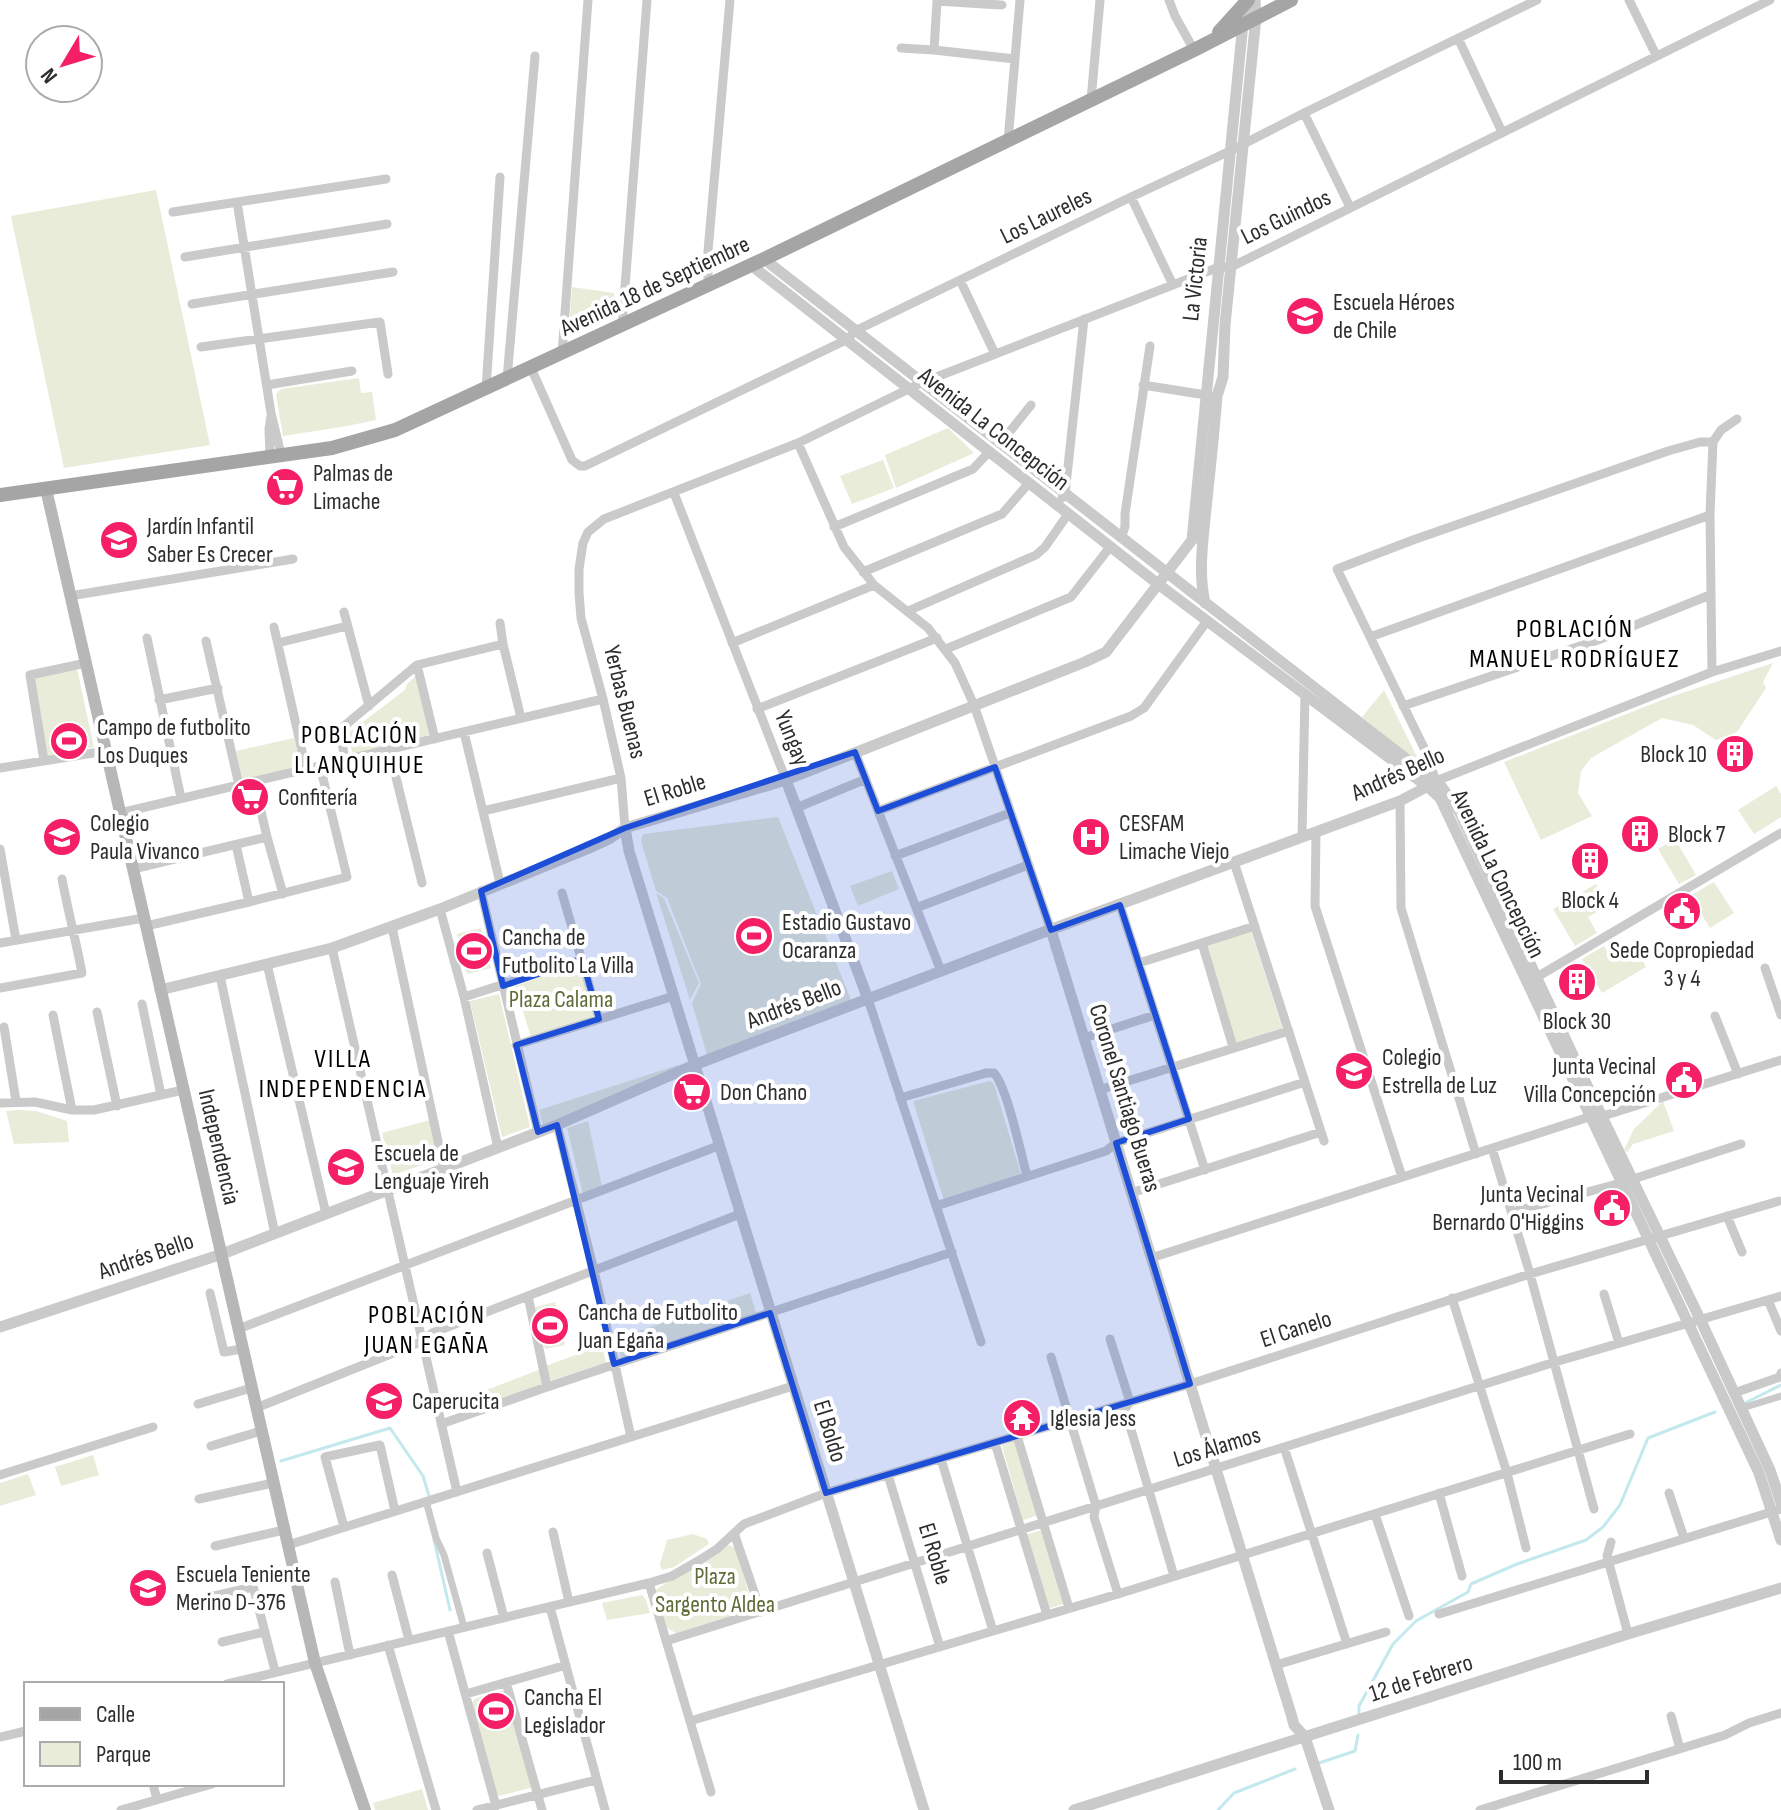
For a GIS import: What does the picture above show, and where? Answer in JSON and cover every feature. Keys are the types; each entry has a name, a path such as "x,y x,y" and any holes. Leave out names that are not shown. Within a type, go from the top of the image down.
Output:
{"main road":[{"path":"1210,41 1252,0"},
{"name":"Avenida 18 de Septiembre","path":"0,495 332,448 377,437 507,380 758,262 1194,50 1284,1"},
{"name":"Independencia","path":"46,489 315,1663 365,1810"}],"street":[{"path":"562,354 588,0"},
{"path":"622,326 647,0"},
{"path":"708,286 708,251 730,0"},
{"path":"1008,141 1020,0"},
{"path":"1091,100 1100,0"},
{"path":"1169,0 1194,50"},
{"path":"1250,20 1252,0"},
{"name":"Los Laureles","path":"531,368 575,463 585,466 846,340 857,330 1537,0"},
{"path":"1629,0 1656,55"},
{"name":"Los Guindos","path":"674,493 798,443 921,383 1225,267 1656,55 1750,4 1770,0"},
{"path":"934,50 937,1 1002,5"},
{"name":"La Victoria","path":"1192,540 1206,395 1243,144 1250,20"},
{"name":"La Victoria","path":"1205,603 1201,570 1203,532 1217,396 1223,377 1230,151 1250,20"},
{"path":"1458,38 1502,132"},
{"path":"901,48 1015,59"},
{"path":"507,380 535,56"},
{"path":"1304,113 1350,207"},
{"path":"486,389 500,177"},
{"path":"173,212 386,179"},
{"path":"1131,197 1173,285"},
{"path":"237,202 267,385 275,455"},
{"path":"185,257 387,224"},
{"name":"Avenida La Concepción","path":"758,262 857,330 1432,784 1459,811 1603,1116 1647,1239 1687,1323 1770,1470"},
{"name":"Avenida La Concepción","path":"758,262 846,340 1110,547 1305,694 1432,784 1589,1117 1660,1236 1742,1408 1770,1470 1781,1540"},
{"path":"192,304 393,272"},
{"path":"960,280 995,354"},
{"path":"1058,506 1065,494 1084,319"},
{"path":"201,347 380,322 388,374"},
{"path":"1121,538 1150,346"},
{"path":"267,385 352,371"},
{"path":"1143,385 1206,395"},
{"path":"1000,444 1031,405"},
{"path":"1712,672 1710,515 1713,442 1721,430 1737,419"},
{"path":"1432,784 1425,750 1337,569 1668,451 1700,442 1713,442"},
{"name":"Coronel Santiago Bueras","path":"798,443 844,547 874,585 937,638 965,682 974,705 1051,930 1294,1725 1305,1737 1329,1810"},
{"path":"834,527 973,469 989,452"},
{"path":"863,572 1002,514 1029,483"},
{"name":"Yungay","path":"674,493 868,999"},
{"name":"Yerbas Buenas","path":"674,493 604,519 588,532 579,569 581,618 621,778 629,851 694,1065"},
{"path":"908,611 1036,555 1068,514"},
{"path":"1370,637 1710,515"},
{"path":"1166,573 1192,540 1203,532"},
{"path":"946,649 1071,597 1110,547"},
{"path":"70,596 293,559"},
{"name":"El Roble","path":"160,990 332,948 392,927 587,849 625,828 786,780 1106,652 1166,573"},
{"path":"732,643 874,585"},
{"path":"1403,706 1598,640 1710,595"},
{"path":"344,612 369,706"},
{"path":"878,811 1131,716 1144,708 1207,621"},
{"path":"500,623 521,718"},
{"path":"278,643 347,626"},
{"path":"274,627 306,769"},
{"path":"147,638 181,798"},
{"path":"757,709 937,638"},
{"path":"206,641 239,785"},
{"path":"345,760 343,727 417,665 503,644"},
{"name":"Andrés Bello","path":"0,1327 275,1234 557,1125 694,1065 1400,801 1432,784 1712,672 1781,651"},
{"path":"44,761 30,675 86,663"},
{"path":"417,665 435,739"},
{"path":"159,700 218,688"},
{"path":"1302,837 1305,694"},
{"path":"120,813 603,699"},
{"path":"464,732 500,883"},
{"path":"389,749 422,883"},
{"path":"0,768 106,751"},
{"path":"855,752 941,971"},
{"path":"0,943 145,922 249,902 347,877 320,766"},
{"path":"483,811 621,778"},
{"path":"796,808 866,779"},
{"path":"254,781 283,894"},
{"path":"1400,801 1401,908 1476,1154"},
{"path":"895,856 1010,813"},
{"path":"1316,832 1315,906 1402,1177"},
{"path":"1537,977 1781,833"},
{"path":"133,869 267,837"},
{"path":"236,845 249,902"},
{"path":"0,849 16,940"},
{"path":"1131,1193 1323,1137 1234,862"},
{"path":"916,908 1028,865"},
{"path":"0,988 82,973 62,879"},
{"path":"481,891 538,1132"},
{"path":"562,893 599,1019"},
{"path":"1120,905 1205,1170"},
{"path":"440,909 464,997 498,1148"},
{"path":"1139,963 1255,926"},
{"path":"392,927 444,1169"},
{"path":"1202,943 1233,1047"},
{"path":"332,948 457,1492"},
{"path":"464,997 582,959"},
{"path":"267,964 326,1214"},
{"path":"1765,968 1781,1015"},
{"path":"220,976 275,1234"},
{"path":"516,1045 674,996"},
{"path":"868,999 981,1342"},
{"path":"142,1004 161,1095"},
{"path":"97,1012 117,1106"},
{"path":"53,1015 72,1110"},
{"path":"1084,1038 1155,1015"},
{"path":"1715,1016 1738,1074"},
{"path":"4,1027 16,1101"},
{"path":"1099,1090 1289,1031"},
{"path":"1151,1258 1589,1117 1603,1116 1781,1060"},
{"name":"El Boldo","path":"694,1065 924,1810"},
{"path":"900,1098 994,1073 1004,1094 1027,1176"},
{"path":"936,1206 1305,1082"},
{"path":"0,1103 35,1102 72,1110 94,1110 183,1090"},
{"path":"557,1125 594,1270 631,1437"},
{"path":"1512,1212 1627,1181 1741,1144"},
{"path":"238,1329 718,1146"},
{"path":"1492,1148 1555,1362 1594,1509"},
{"name":"El Canelo","path":"246,1682 275,1671 672,1576 717,1549 744,1524 826,1493 1190,1384 1530,1274 1779,1201"},
{"path":"256,1408 423,1341 432,1333 740,1214"},
{"path":"1727,1216 1742,1252"},
{"path":"441,1424 952,1252"},
{"path":"210,1293 224,1352 242,1349"},
{"path":"1604,1294 1619,1343"},
{"path":"528,1296 547,1387"},
{"name":"Los Álamos","path":"666,1641 1555,1362 1781,1296"},
{"path":"1452,1298 1507,1473 1526,1548"},
{"path":"1768,1300 1781,1331"},
{"path":"1110,1339 1130,1402 1125,1409 1174,1576"},
{"path":"1051,1357 1096,1506 1094,1517 1118,1594"},
{"path":"1734,1393 1780,1377 1781,1373"},
{"path":"288,1545 793,1386"},
{"path":"198,1404 251,1388"},
{"path":"1742,1408 1781,1396"},
{"path":"0,1475 153,1427"},
{"path":"211,1446 261,1431"},
{"path":"690,1721 1118,1594 1630,1434"},
{"path":"1017,1436 1069,1608"},
{"path":"995,1443 1047,1615"},
{"path":"344,1527 325,1457 380,1445 395,1511"},
{"path":"1284,1447 1347,1644"},
{"path":"941,1459 993,1631"},
{"name":"El Roble","path":"888,1475 940,1647"},
{"path":"199,1499 273,1483"},
{"path":"1439,1493 1462,1576"},
{"path":"1669,1493 1684,1538"},
{"path":"429,1500 436,1538 444,1555 464,1627"},
{"path":"1439,1614 1778,1508"},
{"path":"1375,1514 1409,1616"},
{"path":"215,1546 284,1530"},
{"path":"553,1532 569,1602"},
{"path":"734,1533 761,1612"},
{"path":"1611,1542 1608,1562 1628,1634"},
{"path":"487,1553 504,1618"},
{"path":"392,1575 409,1640"},
{"path":"210,1597 252,1582 275,1671"},
{"path":"335,1582 350,1655"},
{"path":"649,1583 711,1792"},
{"name":"12 de Febrero","path":"1074,1810 1781,1588"},
{"path":"550,1607 605,1810"},
{"path":"448,1631 496,1806"},
{"path":"222,1642 264,1632"},
{"path":"1276,1665 1386,1632"},
{"path":"388,1645 436,1810"},
{"path":"466,1694 566,1665"},
{"path":"506,1682 542,1810"},
{"path":"1480,1810 1725,1735 1781,1713"},
{"path":"1671,1716 1680,1749"},
{"path":"0,1737 24,1731"},
{"path":"477,1810 596,1780"},
{"path":"154,1786 157,1800"},
{"path":"121,1810 205,1786"}],"highlighted area":[{"path":"855,752 878,811 995,767 1051,930 1120,905 1189,1119 1116,1143 1190,1384 826,1493 770,1313 614,1364 557,1125 538,1132 516,1045 599,1019 582,959 503,986 481,891 625,828"}],"green space":[{"path":"156,190 210,445 64,468 11,216"},
{"path":"572,287 614,293 613,312 569,331"},
{"path":"359,378 361,393 372,392 376,420 283,436 276,394 281,389"},
{"path":"948,428 974,453 896,488 885,455"},
{"path":"883,460 894,488 852,504 840,476"},
{"path":"1773,663 1763,682 1766,688 1737,732 1716,740 1693,725 1662,718 1591,758 1581,771 1578,793 1592,816 1541,840 1504,762 1670,697"},
{"path":"77,669 94,747 47,757 32,678"},
{"path":"416,676 431,740 354,758 347,734 405,690"},
{"path":"1384,690 1421,765 1362,717"},
{"path":"294,738 301,768 243,782 236,751"},
{"path":"1776,786 1781,794 1781,817 1754,834 1738,810"},
{"name":"Estadio Gustavo Ocaranza","path":"778,817 851,1000 707,1055 692,1003 701,984 667,898 656,891 641,841 643,834"},
{"path":"1675,839 1696,875 1679,884 1658,849"},
{"path":"892,871 899,889 858,906 850,886"},
{"path":"1714,882 1734,913 1710,928 1690,896"},
{"path":"1596,884 1608,906 1588,917 1597,933 1575,946 1553,909"},
{"path":"656,893 664,898 699,983 690,1000"},
{"name":"Cancha de Futbolito La Villa","path":"481,928 491,968 467,974 457,934"},
{"path":"1251,931 1283,1030 1236,1044 1206,946"},
{"path":"1604,946 1612,960 1635,947 1646,967 1602,993 1582,959"},
{"name":"Plaza Calama","path":"579,964 595,1016 531,1037 515,986"},
{"path":"499,994 530,1127 502,1137 470,1001"},
{"path":"678,1065 679,1071 543,1126 539,1110"},
{"path":"990,1081 994,1084 1021,1174 944,1201 913,1101"},
{"path":"1663,1101 1674,1131 1633,1144 1627,1152 1624,1150 1634,1129"},
{"path":"6,1111 36,1111 67,1121 69,1142 14,1144"},
{"path":"430,1120 440,1159 393,1175 382,1133"},
{"path":"588,1121 602,1186 583,1194 567,1128"},
{"path":"750,1293 757,1315 622,1360 616,1339"},
{"name":"Cancha de Futbolito Juan Egaña","path":"555,1302 565,1345 545,1349 535,1307"},
{"path":"602,1345 606,1363 549,1381 546,1366"},
{"path":"541,1369 543,1384 467,1412 463,1399"},
{"path":"1018,1440 1039,1515 1023,1520 1002,1446"},
{"path":"93,1455 99,1475 61,1486 55,1467"},
{"path":"28,1474 36,1495 0,1506 0,1483"},
{"path":"1042,1530 1063,1604 1047,1609 1025,1535"},
{"path":"693,1534 707,1539 709,1544 674,1567 662,1570 660,1564 667,1540"},
{"name":"Plaza Sargento Aldea","path":"728,1545 736,1548 753,1609 676,1633 667,1628 655,1590"},
{"path":"642,1595 650,1613 607,1620 602,1603"},
{"path":"504,1690 534,1787 499,1796 495,1792 471,1704 475,1699"},
{"path":"422,1789 428,1810 375,1810 373,1803"}],"waterway":[{"path":"1745,1403 1781,1385"},
{"path":"1359,1714 1359,1706 1393,1644 1416,1621 1468,1592 1471,1584 1586,1540 1603,1527 1620,1505 1648,1438 1715,1412"},
{"path":"281,1461 390,1428 423,1476 430,1499"},
{"path":"434,1540 450,1610"},
{"path":"1319,1763 1355,1751 1358,1735"},
{"path":"1218,1810 1234,1793 1295,1769"}],"place":[{"name":"Escuela Héroes de Chile","path":"1305,316"},
{"name":"Palmas de Limache","path":"285,487"},
{"name":"Jardín Infantil Saber Es Crecer","path":"119,540"},
{"name":"Campo de futbolito Los Duques","path":"69,741"},
{"name":"Block 10","path":"1735,754"},
{"name":"Confitería","path":"250,797"},
{"name":"Block 7","path":"1640,834"},
{"name":"Colegio Paula Vivanco","path":"62,837"},
{"name":"CESFAM Limache Viejo","path":"1091,837"},
{"name":"Block 4","path":"1590,861"},
{"name":"Sede Copropiedad 3 y 4","path":"1682,911"},
{"name":"Estadio Gustavo Ocaranza","path":"754,936"},
{"name":"Cancha de Futbolito La Villa","path":"474,951"},
{"name":"Block 30","path":"1577,982"},
{"name":"Colegio Estrella de Luz","path":"1354,1071"},
{"name":"Junta Vecinal Villa Concepción","path":"1684,1080"},
{"name":"Don Chano","path":"692,1092"},
{"name":"Escuela de Lenguaje Yireh","path":"346,1167"},
{"name":"Junta Vecinal Bernardo O'Higgins","path":"1612,1208"},
{"name":"Cancha de Futbolito Juan Egaña","path":"550,1326"},
{"name":"Caperucita","path":"384,1401"},
{"name":"Iglesia Jess","path":"1022,1418"},
{"name":"Escuela Teniente Merino D-376","path":"148,1588"},
{"name":"Cancha El Legislador","path":"496,1711"}],"district":[{"name":"POBLACIÓN MANUEL RODRÍGUEZ","path":"1575,644"},
{"name":"POBLACIÓN LLANQUIHUE","path":"360,750"},
{"name":"VILLA INDEPENDENCIA","path":"343,1074"},
{"name":"POBLACIÓN JUAN EGAÑA","path":"427,1330"}]}
